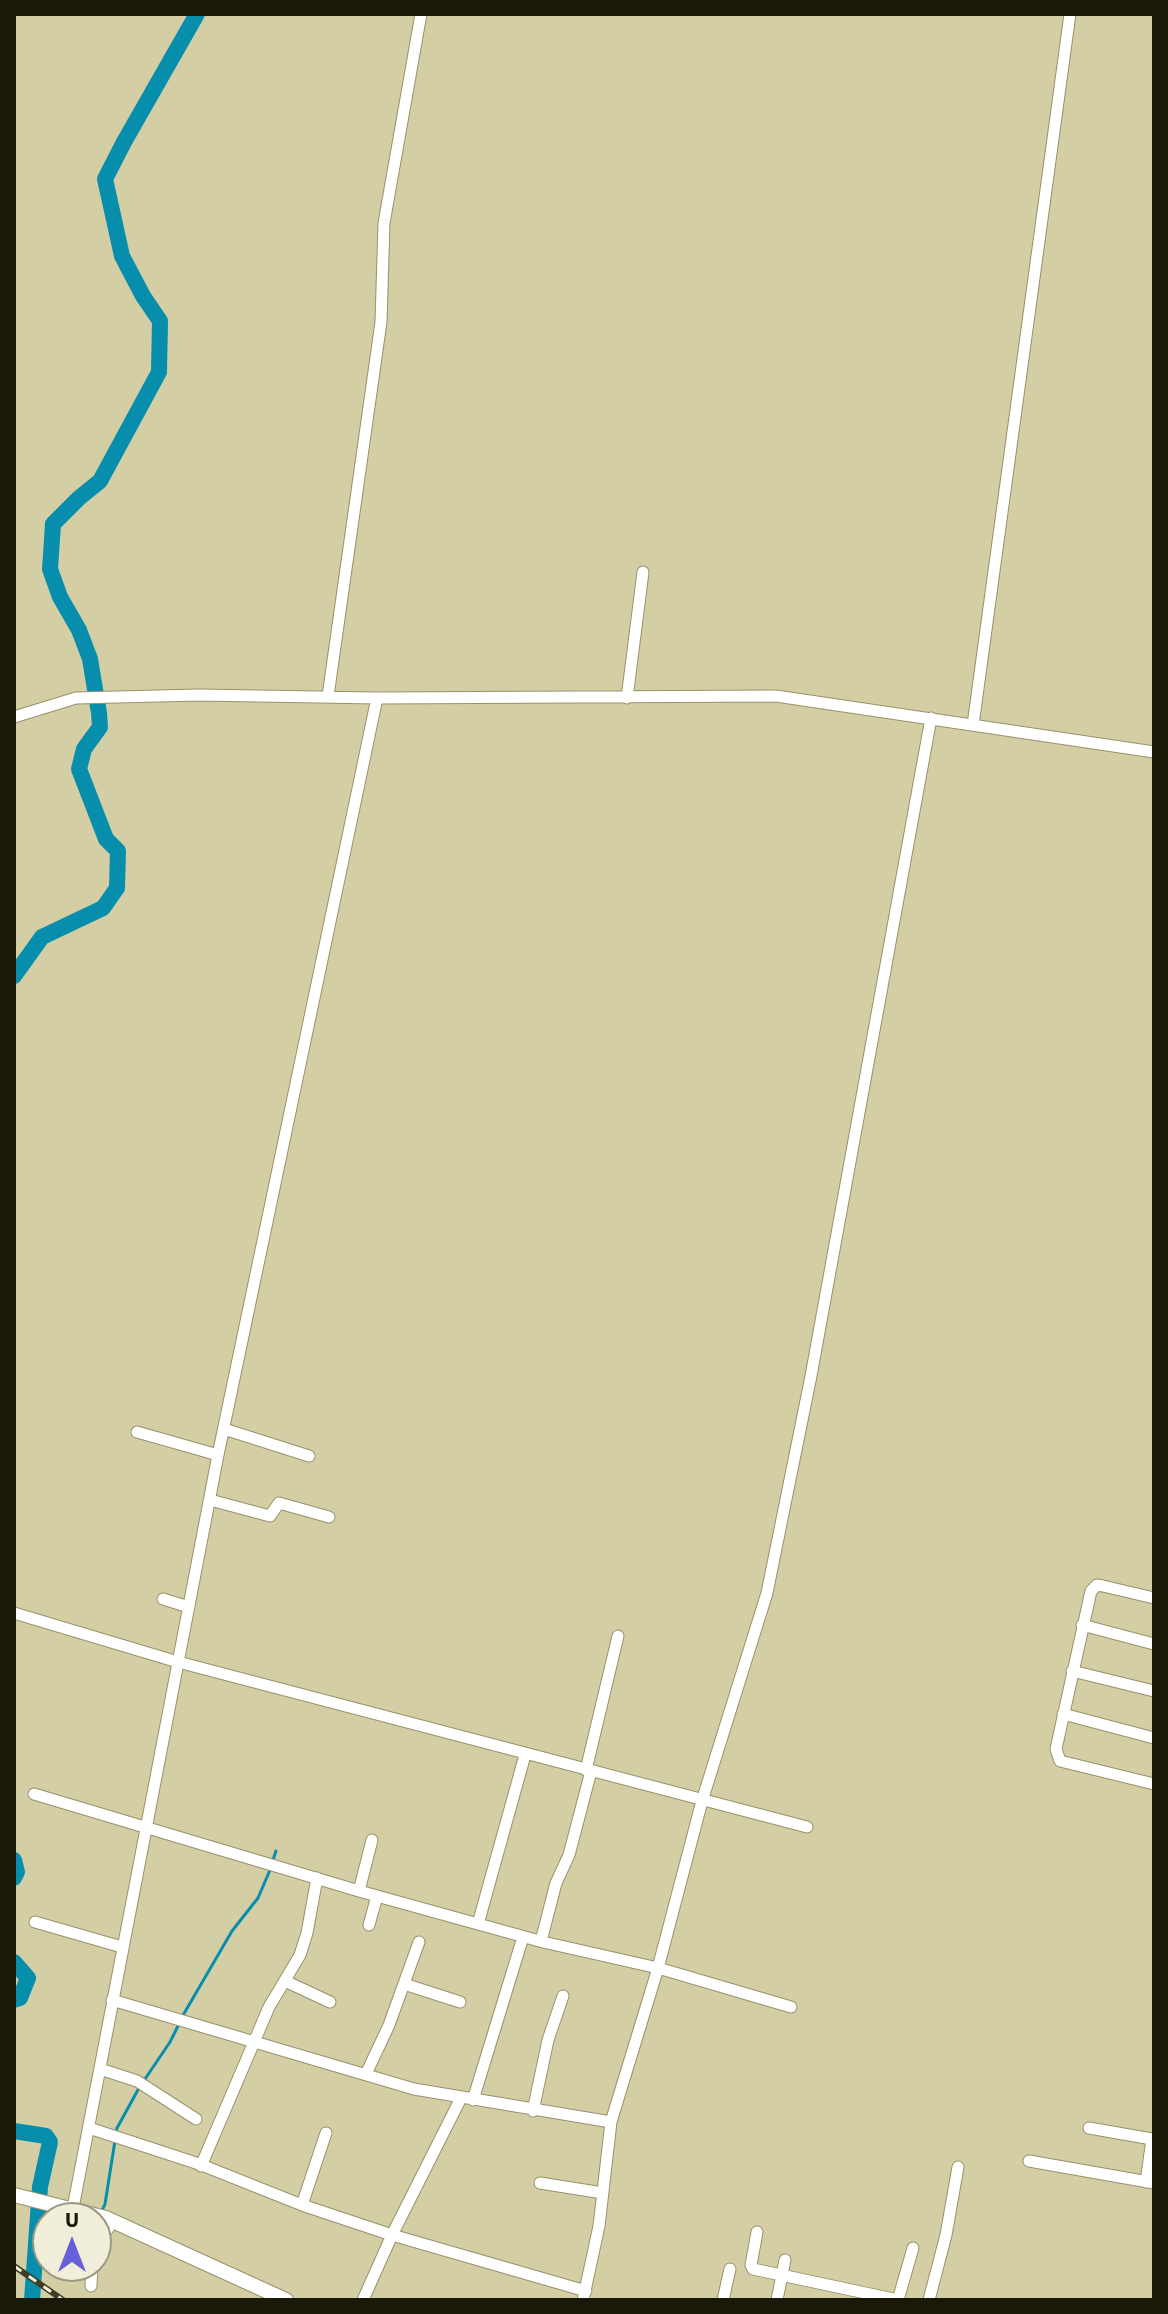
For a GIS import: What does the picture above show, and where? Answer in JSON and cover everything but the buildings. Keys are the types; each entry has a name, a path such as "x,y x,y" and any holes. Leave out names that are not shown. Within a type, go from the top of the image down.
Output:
{"street":[{"path":"328,696 381,322 384,223 421,14"},
{"path":"973,725 1070,14"},
{"path":"627,698 643,572"},
{"path":"14,717 76,698 110,697 776,696 1154,752"},
{"path":"74,2202 218,1455 377,698"},
{"path":"89,2128 302,2205 584,2295 603,2193 611,2122 658,1968 702,1801 767,1593 811,1376 931,718"},
{"path":"224,1429 309,1456"},
{"path":"137,1432 218,1455"},
{"path":"210,1500 270,1516 279,1503 329,1517"},
{"path":"1154,1598 1097,1585 1093,1587 1088,1597 1056,1749 1060,1761 1154,1784"},
{"path":"163,1599 189,1607"},
{"path":"14,1613 178,1662 807,1827"},
{"path":"1082,1625 1154,1644"},
{"path":"541,1941 556,1883 569,1855 618,1636"},
{"path":"1072,1671 1154,1691"},
{"path":"1063,1714 1154,1738"},
{"path":"478,1924 525,1755"},
{"path":"34,1794 359,1891 523,1937 658,1968 791,2007"},
{"path":"359,1891 372,1840"},
{"path":"201,2166 253,2041 300,1955 317,1878"},
{"path":"369,1925 377,1896"},
{"path":"35,1922 122,1947"},
{"path":"363,2300 392,2235 467,2099 523,1937"},
{"path":"366,2074 389,2025 419,1942"},
{"path":"285,1981 330,2002"},
{"path":"404,1984 460,2002"},
{"path":"533,2111 550,2031 563,1996"},
{"path":"112,2000 414,2089 611,2122"},
{"path":"100,2069 141,2083 196,2119"},
{"path":"1029,2161 1150,2182 1152,2139 1089,2128"},
{"path":"302,2205 326,2133"},
{"path":"929,2300 946,2235 958,2167"},
{"path":"540,2183 603,2193"},
{"path":"14,2195 45,2202"},
{"path":"112,2221 286,2300"},
{"path":"757,2232 751,2267 898,2300 913,2248"},
{"path":"777,2300 785,2260"},
{"path":"723,2300 730,2269"},
{"path":"91,2282 91,2286"}],"waterway":[{"path":"14,976 42,937 103,908 117,888 118,851 106,839 79,769 84,749 100,727 99,713 90,659 50,569 53,524 100,481 159,372 160,321 122,256 105,179 197,14"},
{"path":"272,1863 276,1851"},
{"path":"14,1860 17,1872 14,1878"},
{"path":"182,2017 232,1931 258,1898 270,1870"},
{"path":"14,1962 28,1978 20,1998 14,2000"},
{"path":"143,2082 179,2024"},
{"path":"105,2202 117,2128 139,2088"},
{"path":"14,2131 46,2136 50,2142 40,2187 32,2300"}],"railway":[{"path":"14,2266 63,2300"}]}
